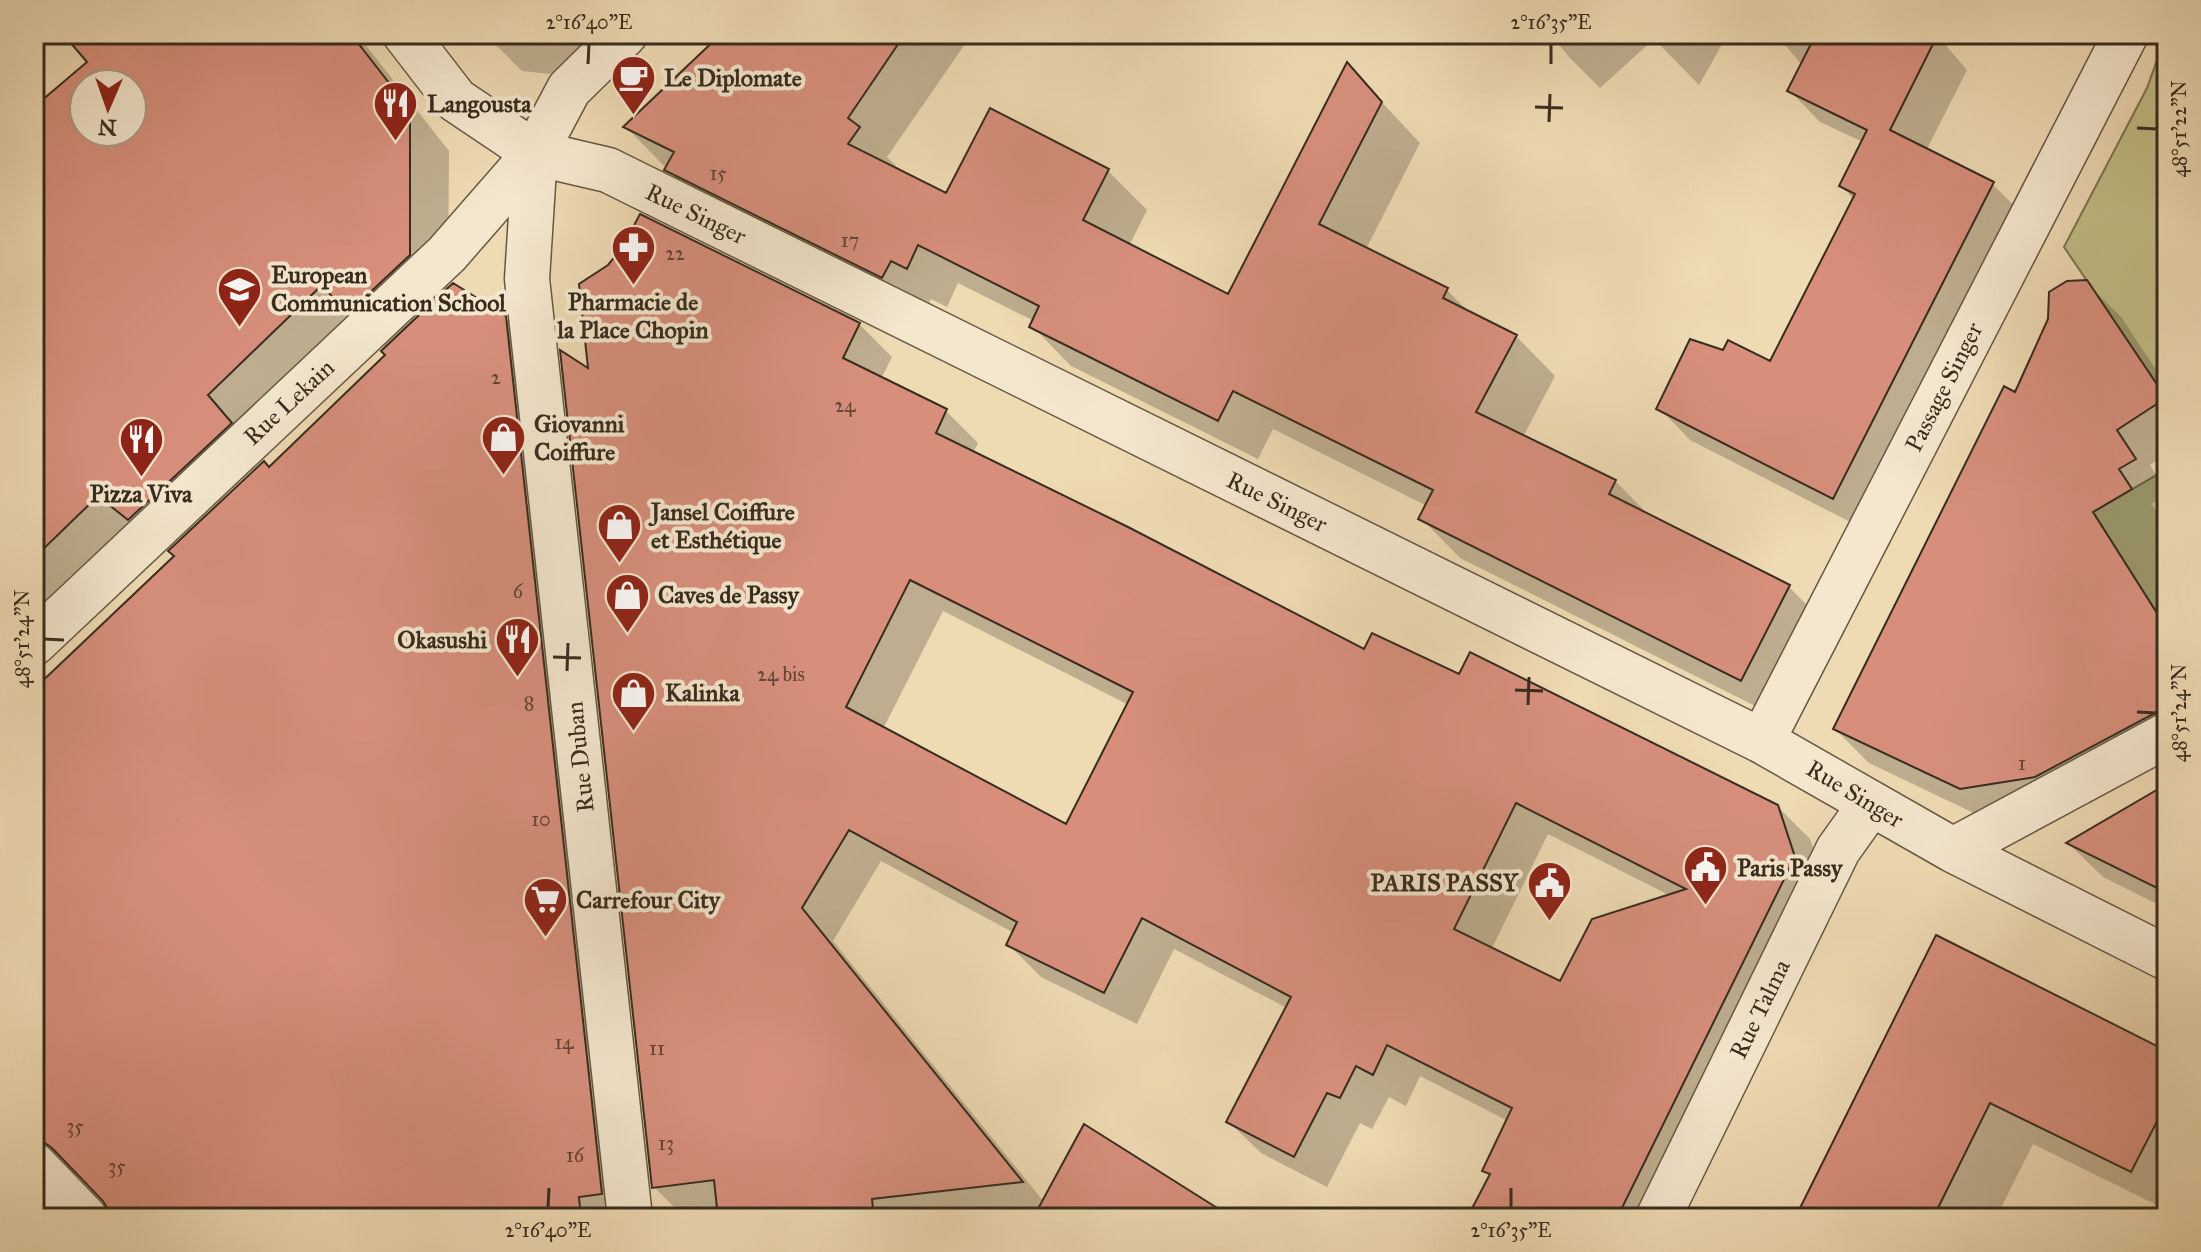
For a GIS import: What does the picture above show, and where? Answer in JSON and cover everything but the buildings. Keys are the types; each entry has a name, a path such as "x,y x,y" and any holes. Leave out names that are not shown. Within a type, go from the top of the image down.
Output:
{"street":[{"name":"Rue Singer","path":"405,34 456,100 535,153 608,170 1762,741 1953,850 2167,958"},
{"path":"535,153 569,89 625,34"},
{"name":"Passage Singer","path":"1762,741 2126,34"},
{"name":"Rue Lekain","path":"34,643 447,254 535,153"},
{"name":"Rue Duban","path":"535,153 527,279 630,1218"},
{"path":"1953,850 2167,735"},
{"name":"Rue Talma","path":"1658,1218 1838,850 1870,805"},
{"path":"34,1165 85,1218"}],"shaded area":[{"path":"2156,63 2167,72 2167,399 2064,247 2147,88"},
{"path":"2167,469 2167,629 2093,512"}],"place":[{"name":"Le Diplomate","path":"633,117"},
{"name":"Langousta","path":"396,143"},
{"name":"Pharmacie de la Place Chopin","path":"633,287"},
{"name":"European Communication School","path":"240,328"},
{"name":"Giovanni Coiffure","path":"503,477"},
{"name":"Pizza Viva","path":"141,479"},
{"name":"Jansel Coiffure et Esthétique","path":"620,565"},
{"name":"Caves de Passy","path":"627,634"},
{"name":"Okasushi","path":"518,679"},
{"name":"Kalinka","path":"634,732"},
{"name":"Paris Passy","path":"1706,907"},
{"name":"PARIS PASSY","path":"1549,922"},
{"name":"Carrefour City","path":"545,939"}]}
